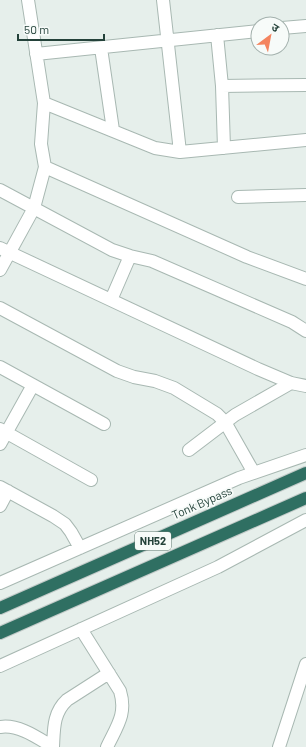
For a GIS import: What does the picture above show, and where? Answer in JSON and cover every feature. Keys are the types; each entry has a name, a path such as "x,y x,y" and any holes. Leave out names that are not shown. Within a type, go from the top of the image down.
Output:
{"highway":[{"name":"Tonk Bypass","path":"0,608 306,473"},
{"name":"NH52","path":"0,633 306,498"}],"street":[{"path":"0,270 5,251 34,208 45,167 41,144 44,103 28,0"},
{"path":"163,0 180,152"},
{"path":"290,27 306,26"},
{"path":"36,54 250,32"},
{"path":"217,35 222,86 224,148"},
{"path":"101,48 113,130"},
{"path":"222,86 306,85"},
{"path":"44,103 155,148 180,152 306,140"},
{"path":"45,167 247,257 306,279"},
{"path":"0,190 112,250 152,261 306,330"},
{"path":"238,197 306,195"},
{"path":"5,251 258,369 292,383 306,386"},
{"path":"111,300 130,256"},
{"path":"0,308 117,371 134,378 155,381 174,388 217,414 225,422 254,473"},
{"path":"0,368 104,424"},
{"path":"189,450 235,415 292,383"},
{"path":"0,444 3,431 33,385"},
{"path":"3,431 92,480"},
{"path":"0,583 240,478 306,455"},
{"path":"0,506 4,489 65,524 72,532 80,548"},
{"path":"0,666 218,567 306,520"},
{"path":"81,630 120,691 123,702 121,717 107,747"},
{"path":"280,747 306,664"},
{"path":"0,727 10,727 32,734 53,747 54,720 62,705 67,700 109,673"}]}
